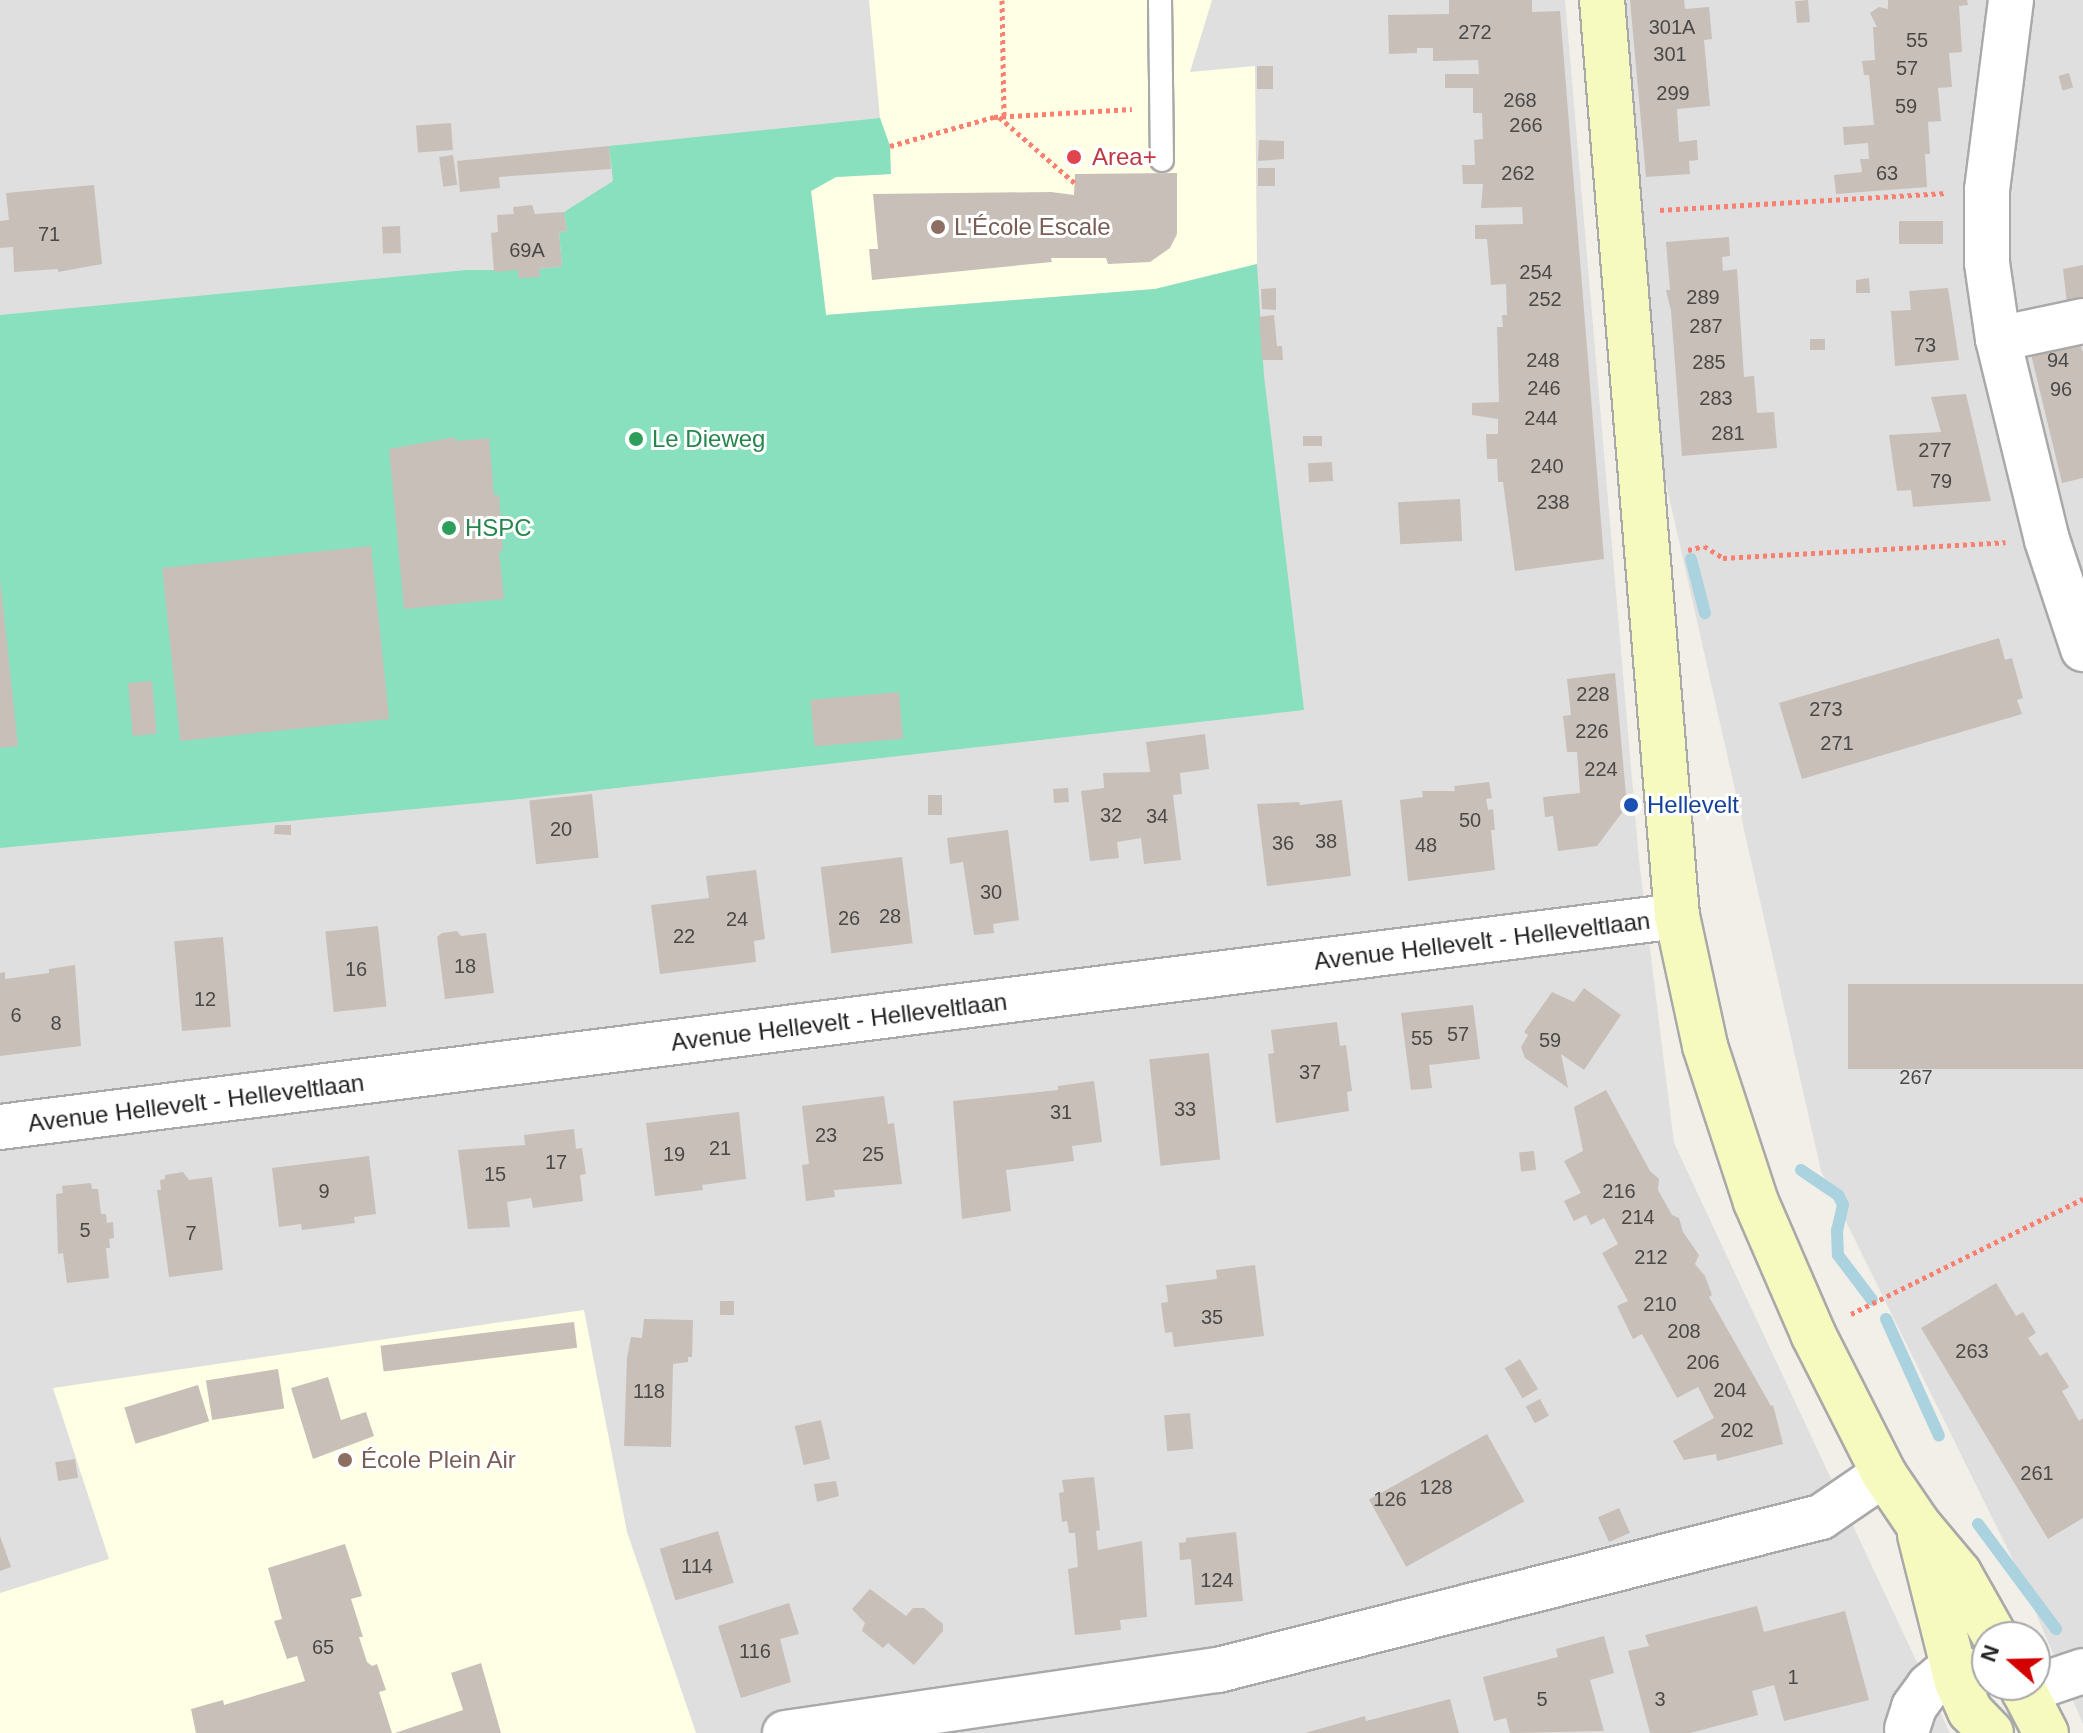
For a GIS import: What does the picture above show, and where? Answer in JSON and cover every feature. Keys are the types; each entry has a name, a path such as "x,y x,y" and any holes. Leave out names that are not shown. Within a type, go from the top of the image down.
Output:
{"main road":[{"path":"1602,0 1677,916 1705,1046 1756,1202 1813,1334 1884,1474 1918,1524 1959,1573 1986,1621"},
{"path":"1918,1524 1971,1624"},
{"path":"1991,1733 1970,1711 2004,1701"}],"street":[{"path":"2011,0 1987,190 1987,263 1998,339 2047,540 2083,649"},
{"path":"1998,339 2083,321"},
{"name":"Avenue Hellevelt - Helleveltlaan","path":"0,1127 1677,916"},
{"path":"785,1733 968,1720 1218,1670 1821,1517 1884,1474"},
{"path":"2051,1683 2083,1671"},
{"path":"1903,1732 1914,1707 1929,1686 1971,1693"}],"lane":[{"path":"1160,0 1162,160"}],"path":[{"path":"1002,0 1001,116 1075,183"},
{"path":"890,146 1001,116 1109,110"},
{"path":"1619,212 1987,190"},
{"path":"1682,551 1704,546 1723,558 2047,540"},
{"path":"1813,1334 2043,1216 2083,1199"}],"shaded area":[{"path":"0,0 1565,0 1639,860 1674,1143 1950,1733 0,1733"},
{"name":"Area+","path":"869,0 1212,0 1190,72 1255,66 1257,264 1155,289 826,315 811,191 836,177 890,174 890,146 880,118"},
{"path":"1622,0 2083,0 2083,1724 2051,1649 2051,1621 2039,1621 2014,1562 1821,1171 1660,457"},
{"name":"École Plein Air","path":"584,1310 627,1532 696,1733 0,1733 0,1593 109,1559 53,1388"}],"green space":[{"name":"Le Dieweg","path":"880,118 890,146 891,174 836,177 811,191 826,315 1155,289 1257,264 1264,376 1304,710 511,800 0,848 0,315 466,270 518,270 518,278 539,269 562,266 559,232 567,231 564,212 613,181 609,146"}],"building":[{"path":"1449,0 1532,0 1532,12 1560,11 1604,559 1515,571 1503,482 1498,482 1497,459 1487,459 1486,434 1498,434 1498,419 1472,415 1472,403 1499,402 1497,327 1503,327 1502,315 1507,315 1506,284 1491,285 1487,239 1475,239 1475,225 1523,224 1522,207 1481,208 1483,184 1463,184 1462,165 1475,165 1474,140 1483,139 1482,113 1473,113 1473,88 1445,88 1445,74 1479,74 1478,60 1433,61 1433,48 1417,48 1417,53 1389,54 1388,15 1449,14"},
{"path":"1630,0 1684,0 1685,9 1709,7 1712,39 1704,40 1710,106 1677,109 1679,142 1697,140 1698,160 1689,161 1690,174 1646,177"},
{"path":"1808,0 1810,22 1797,23 1795,1"},
{"path":"1888,0 1967,0 1968,5 1959,6 1962,52 1949,53 1952,87 1938,88 1941,121 1928,122 1930,154 1925,154 1927,187 1836,194 1834,175 1862,172 1860,159 1869,159 1868,143 1844,145 1843,127 1874,125 1869,75 1864,75 1862,61 1875,60 1873,27 1877,27 1870,13 1879,7 1888,9"},
{"path":"1257,66 1273,66 1273,89 1257,89"},
{"path":"2069,73 2073,87 2063,90 2058,76"},
{"path":"451,123 453,150 418,152 416,125"},
{"path":"1259,140 1284,141 1284,159 1258,161"},
{"path":"609,146 611,169 499,177 500,188 460,192 457,161"},
{"path":"453,155 457,185 443,187 439,157"},
{"path":"1258,168 1275,168 1275,186 1258,186"},
{"path":"1177,173 1177,234 1170,248 1150,262 1108,264 1106,258 1051,258 1052,262 872,280 869,249 878,249 873,194 1051,192 1074,195 1075,174"},
{"path":"94,185 102,264 58,272 58,269 14,272 13,247 0,248 0,221 9,220 6,193"},
{"path":"532,205 535,214 564,212 567,231 559,232 562,266 539,269 540,277 518,278 518,270 494,272 491,233 498,232 497,215 514,214 513,207"},
{"path":"1899,221 1943,221 1943,244 1899,244"},
{"path":"400,226 401,253 383,254 382,227"},
{"path":"1729,237 1730,256 1722,257 1723,271 1737,269 1744,377 1754,376 1757,413 1774,412 1777,448 1682,456 1671,311 1666,290 1670,290 1666,242"},
{"path":"2083,265 2083,309 2067,303 2063,269"},
{"path":"1869,278 1870,293 1856,293 1856,280"},
{"path":"1276,288 1276,310 1262,309 1261,289"},
{"path":"1948,288 1959,360 1895,366 1891,311 1911,310 1909,291"},
{"path":"1274,315 1277,346 1282,346 1283,360 1262,360 1259,317"},
{"path":"2077,338 2083,352 2083,478 2062,483 2030,350"},
{"path":"1810,339 1825,339 1825,350 1810,350"},
{"path":"1966,394 1991,501 1913,507 1911,490 1897,491 1889,435 1941,432 1931,397"},
{"path":"1303,436 1322,436 1322,446 1303,446"},
{"name":"HSPC","path":"455,437 455,441 489,438 494,495 499,495 503,551 499,551 504,599 404,609 389,449"},
{"path":"1332,462 1333,481 1309,482 1308,463"},
{"path":"1460,499 1462,541 1400,544 1398,502"},
{"path":"371,546 389,719 180,741 162,568"},
{"path":"0,578 18,746 0,748"},
{"path":"1999,638 2005,660 2012,658 2023,698 2017,700 2022,714 1802,779 1779,703"},
{"path":"1615,673 1627,806 1597,846 1558,851 1553,816 1545,817 1543,797 1580,793 1577,752 1567,752 1563,716 1571,715 1567,679"},
{"path":"152,681 157,734 133,736 128,683"},
{"path":"899,692 903,739 814,747 810,700"},
{"path":"1205,734 1209,769 1180,773 1182,794 1173,795 1181,860 1144,864 1141,838 1117,842 1119,858 1090,861 1081,791 1104,788 1103,773 1150,772 1146,742"},
{"path":"1489,782 1492,798 1486,799 1488,810 1493,809 1495,830 1491,830 1495,870 1408,881 1400,800 1423,797 1422,791 1455,791 1454,786"},
{"path":"1068,788 1069,802 1054,803 1053,789"},
{"path":"592,794 599,858 536,864 529,801"},
{"path":"928,795 942,795 942,815 928,815"},
{"path":"1342,800 1351,876 1267,886 1257,804 1299,802 1300,805"},
{"path":"275,825 291,825 291,835 274,834"},
{"path":"1008,830 1019,920 993,924 994,933 974,935 963,862 950,864 947,838"},
{"path":"902,857 913,943 831,953 821,867"},
{"path":"756,870 765,939 754,941 756,962 660,974 651,905 709,898 706,876"},
{"path":"378,926 386,1007 334,1012 325,932"},
{"path":"457,931 461,936 486,933 494,993 445,999 437,937"},
{"path":"223,937 231,1027 182,1031 174,941"},
{"path":"75,965 81,1046 0,1056 0,973 5,972 5,979 49,973 49,969"},
{"path":"1848,984 2083,984 2083,1069 1848,1069"},
{"path":"1584,988 1621,1015 1584,1070 1561,1054 1568,1088 1525,1058 1521,1047 1528,1035 1524,1032 1552,992 1574,1002"},
{"path":"1473,1005 1480,1059 1429,1065 1432,1088 1411,1090 1401,1013"},
{"path":"1337,1022 1340,1046 1346,1045 1352,1091 1347,1092 1349,1111 1276,1123 1268,1054 1274,1053 1271,1030"},
{"path":"1209,1053 1220,1159 1161,1166 1149,1059"},
{"path":"1094,1081 1102,1142 1072,1146 1074,1161 1006,1170 1011,1211 962,1219 953,1101 1058,1090 1058,1086"},
{"path":"1606,1090 1650,1171 1659,1179 1658,1190 1672,1215 1679,1218 1683,1232 1699,1255 1695,1264 1705,1276 1712,1295 1709,1297 1773,1405 1783,1444 1717,1461 1716,1454 1684,1460 1673,1441 1714,1418 1698,1387 1677,1398 1642,1334 1633,1339 1617,1306 1628,1301 1602,1253 1618,1244 1604,1218 1591,1225 1586,1215 1574,1221 1564,1201 1581,1193 1564,1161 1583,1151 1574,1107"},
{"path":"884,1096 888,1124 894,1123 902,1184 834,1190 835,1197 806,1201 802,1165 809,1164 802,1106"},
{"path":"739,1112 746,1179 702,1185 703,1190 655,1196 646,1123"},
{"path":"574,1129 576,1149 582,1148 586,1174 580,1175 583,1201 533,1208 531,1198 507,1202 510,1227 468,1229 458,1150 525,1145 524,1135"},
{"path":"1534,1151 1536,1170 1521,1171 1519,1153"},
{"path":"369,1156 376,1214 354,1217 355,1223 302,1230 301,1224 279,1227 272,1168"},
{"path":"183,1172 189,1180 212,1177 223,1270 169,1277 157,1190 161,1190 160,1180 165,1179 165,1175"},
{"path":"91,1183 92,1189 98,1189 101,1214 106,1214 107,1223 113,1222 114,1238 109,1239 110,1248 106,1248 109,1278 67,1283 63,1253 58,1254 56,1194 63,1193 62,1186"},
{"path":"1255,1265 1264,1336 1174,1347 1172,1332 1165,1333 1161,1303 1168,1302 1166,1285 1217,1279 1216,1270"},
{"path":"1996,1283 2016,1316 2023,1312 2036,1333 2028,1338 2040,1356 2047,1352 2069,1387 2062,1391 2079,1421 2083,1418 2083,1518 2048,1539 1921,1328"},
{"path":"720,1301 734,1301 734,1315 720,1315"},
{"path":"644,1319 693,1320 692,1357 688,1357 688,1362 673,1364 671,1447 624,1446 627,1357 631,1337 642,1338"},
{"path":"574,1322 577,1348 384,1372 380,1346"},
{"path":"1520,1359 1538,1389 1523,1398 1505,1368"},
{"path":"278,1369 284,1409 212,1420 206,1380"},
{"path":"328,1377 341,1420 366,1412 374,1436 313,1459 291,1388"},
{"path":"198,1385 209,1421 135,1444 124,1408"},
{"path":"1540,1399 1549,1416 1535,1423 1526,1407"},
{"path":"1190,1413 1193,1449 1167,1451 1164,1415"},
{"path":"821,1420 830,1459 804,1465 795,1426"},
{"path":"1487,1434 1524,1501 1406,1567 1369,1499"},
{"path":"75,1459 78,1478 58,1481 55,1462"},
{"path":"1094,1477 1100,1530 1096,1531 1098,1550 1142,1541 1147,1617 1120,1620 1121,1630 1075,1635 1068,1569 1078,1567 1075,1533 1069,1533 1067,1521 1062,1522 1059,1493 1064,1492 1062,1480"},
{"path":"836,1481 839,1496 817,1502 814,1484"},
{"path":"1619,1508 1630,1533 1609,1542 1598,1517"},
{"path":"718,1531 734,1583 675,1600 660,1549"},
{"path":"1236,1532 1243,1601 1195,1605 1191,1559 1180,1560 1179,1543 1186,1542 1186,1538"},
{"path":"0,1536 11,1567 0,1571"},
{"path":"345,1544 362,1596 351,1599 363,1637 359,1637 367,1662 372,1666 377,1664 386,1690 379,1692 392,1733 196,1733 191,1709 223,1700 224,1705 305,1681 297,1656 287,1659 274,1621 282,1619 268,1568"},
{"path":"870,1589 906,1616 913,1608 924,1608 943,1624 943,1631 914,1665 888,1643 883,1648 862,1631 865,1623 852,1609"},
{"path":"789,1603 799,1634 780,1639 791,1682 741,1698 718,1626"},
{"path":"1757,1606 1764,1632 1845,1611 1869,1700 1784,1721 1774,1685 1752,1691 1758,1715 1690,1733 1650,1733 1628,1651 1649,1646 1645,1635"},
{"path":"1604,1636 1614,1673 1590,1680 1604,1731 1510,1733 1506,1718 1494,1721 1483,1677 1558,1657 1556,1649"},
{"path":"481,1663 501,1733 395,1733 463,1710 451,1673"},
{"path":"1450,1699 1459,1733 1305,1733 1365,1716 1366,1721"}],"waterway":[{"path":"1691,559 1705,613"},
{"path":"1801,1170 1838,1195 1843,1205 1837,1230 1838,1255 1872,1300"},
{"path":"1886,1319 1939,1436"},
{"path":"1978,1524 2056,1629"}],"place":[{"name":"Area+","path":"1074,157"},
{"name":"L'École Escale","path":"938,227"},
{"name":"Le Dieweg","path":"636,439"},
{"name":"HSPC","path":"449,528"},
{"name":"Hellevelt","path":"1631,805"},
{"name":"École Plein Air","path":"345,1460"}]}
